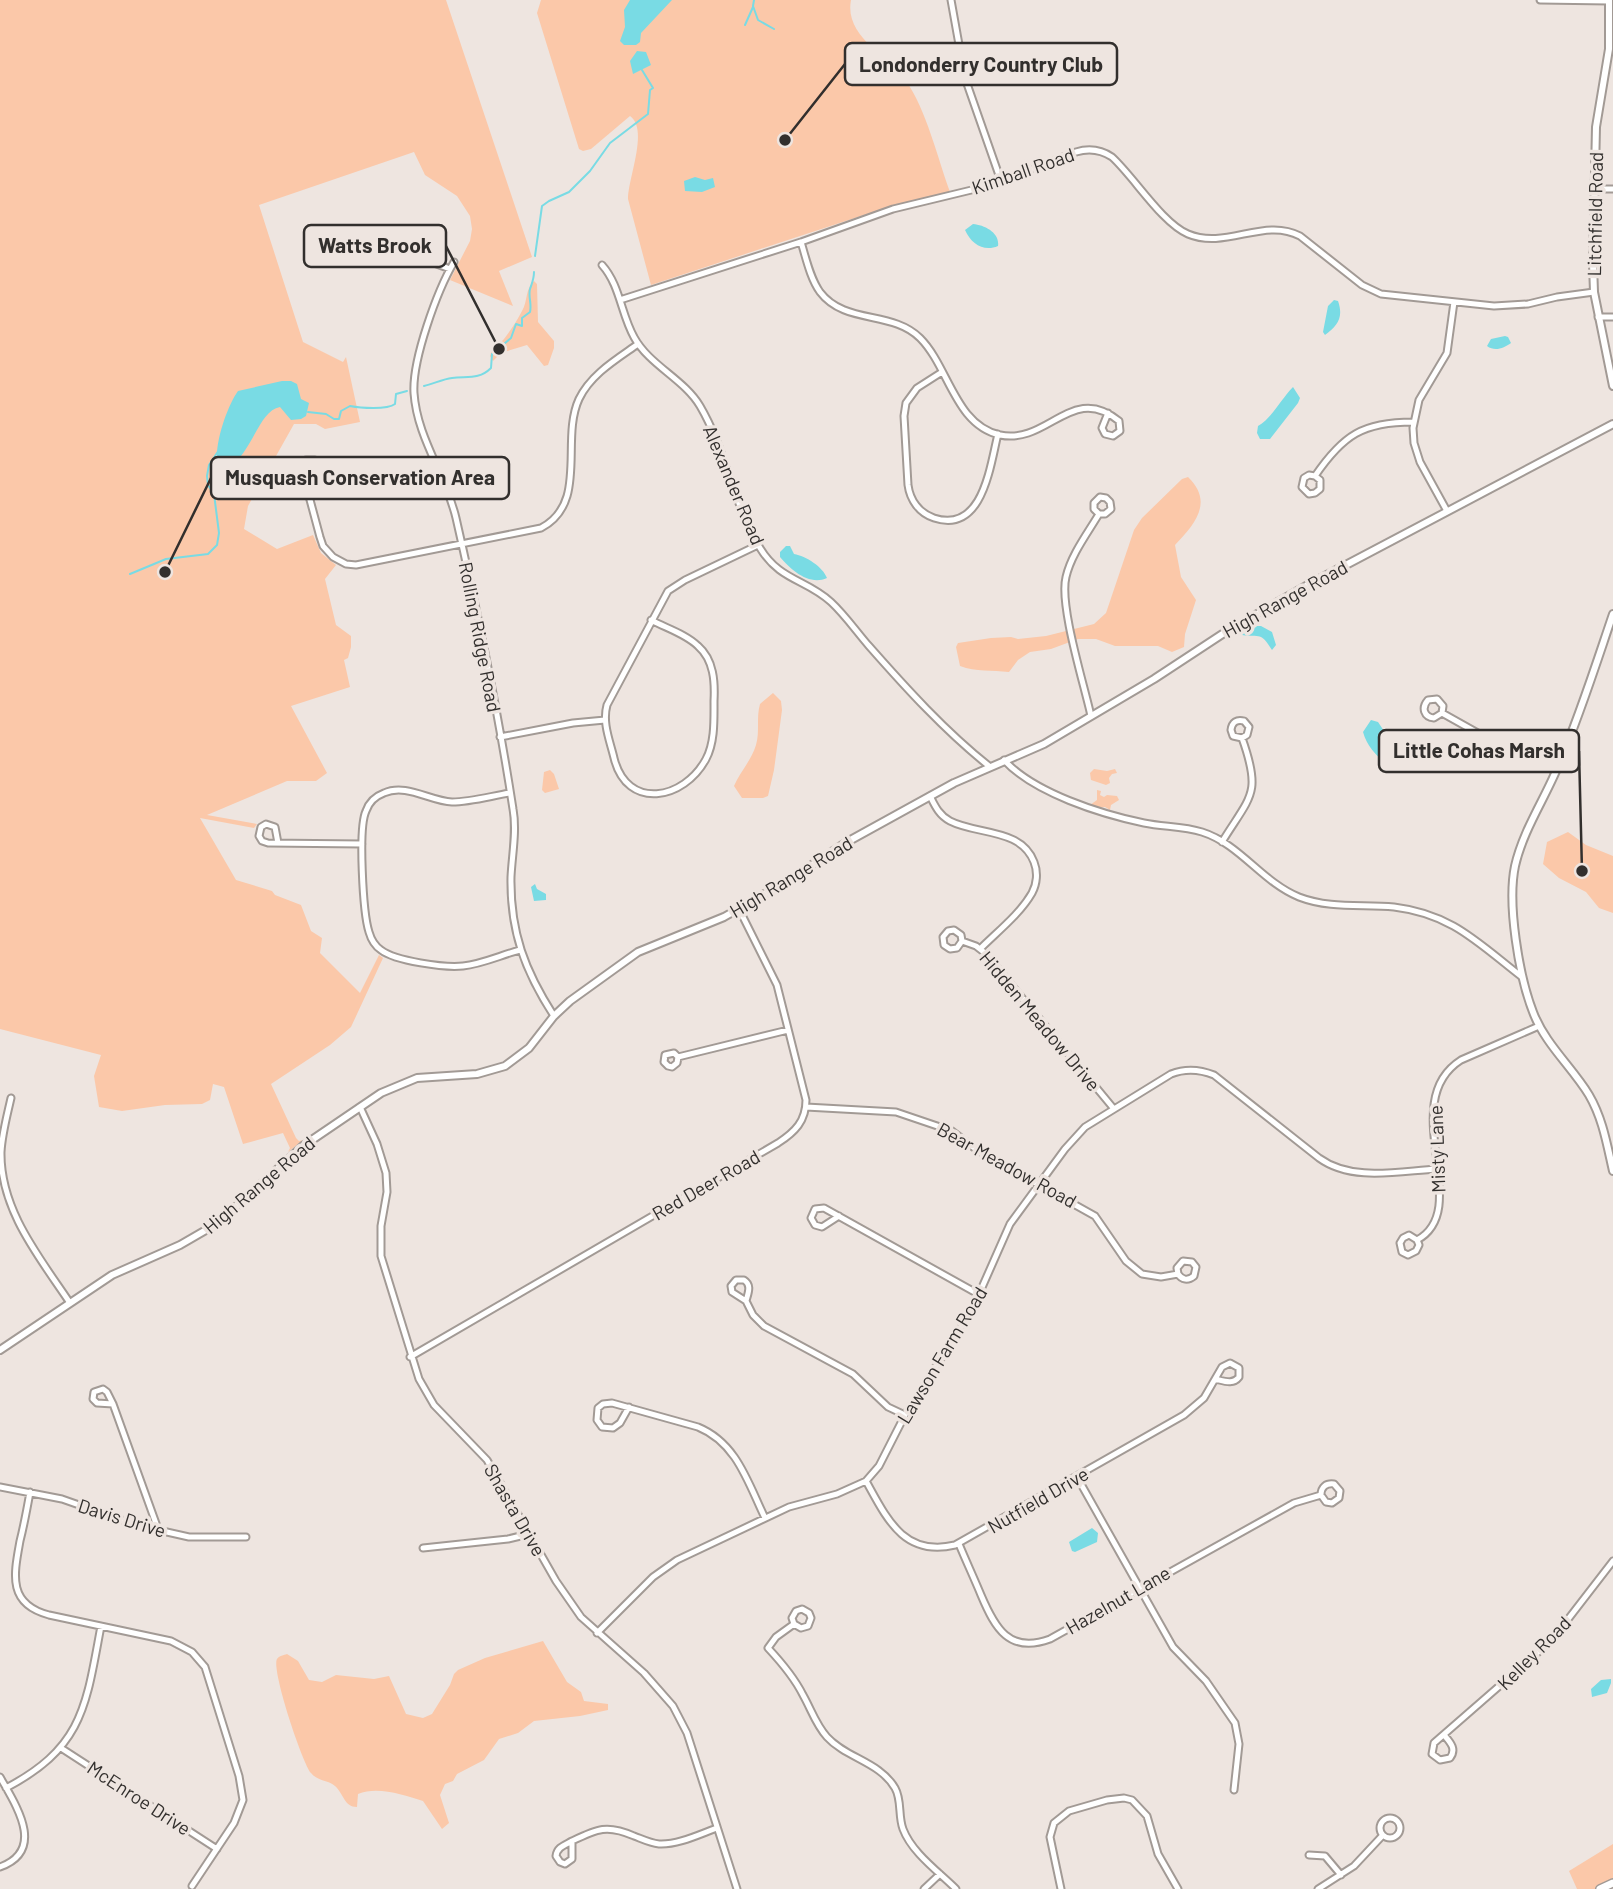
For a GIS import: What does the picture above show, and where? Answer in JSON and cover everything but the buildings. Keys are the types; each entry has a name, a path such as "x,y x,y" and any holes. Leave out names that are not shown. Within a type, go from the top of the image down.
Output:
{"main road":[{"path":"1600,1889 1613,1883"}],"street":[{"path":"951,0 968,89 1001,181"},
{"path":"1539,0 1609,0"},
{"name":"Litchfield Road","path":"1609,0 1609,49 1596,127 1594,292 1613,386"},
{"name":"Kimball Road","path":"620,300 801,242 892,209 1001,181 1080,151 1102,150 1115,160 1176,226 1188,234 1223,239 1262,230 1286,231 1300,236 1367,289 1391,296 1509,305 1594,292"},
{"path":"1595,189 1613,189"},
{"path":"363,236 450,269"},
{"path":"801,242 815,281 829,302 846,312 890,321 909,330 924,342 972,419 986,430 998,434 1027,434 1079,408 1092,407 1108,413"},
{"name":"Rolling Ridge Road","path":"454,262 419,352 414,390 418,420 449,497 461,545 500,737 514,815 511,904 515,934 520,950 554,1016"},
{"name":"Alexander Road","path":"601,265 612,280 638,344 699,404 758,545 771,563 779,571 833,604 943,724 989,766"},
{"path":"1447,511 1420,462 1414,443 1413,422 1419,400 1447,353 1454,302"},
{"path":"1598,317 1613,317"},
{"path":"304,479 321,541 329,554 342,562 361,565 536,530 556,517 567,500 570,431 580,398 594,378 638,344"},
{"path":"942,372 912,392 905,409 908,485 910,495 918,508 930,516 945,520 959,517 972,509 983,493 998,434"},
{"path":"1315,476 1328,457 1362,429 1381,423 1413,422"},
{"name":"High Range Road","path":"0,1350 112,1275 180,1245 218,1223 303,1146 381,1093 408,1081 477,1074 505,1066 536,1041 554,1016 578,995 638,952 706,926 930,796 989,766 1044,744 1258,613 1613,424"},
{"path":"1091,716 1064,596 1066,576 1073,557 1099,514"},
{"path":"651,620 692,641 705,654 715,688 713,725 707,757 696,773 677,788 660,794 640,792 627,784 618,773 605,720 607,705 651,620 662,599 672,587 758,545"},
{"path":"1613,614 1556,771 1524,839 1515,867 1515,917 1522,977 1539,1026 1595,1105 1605,1133 1613,1171"},
{"path":"1442,713 1517,755 1556,771"},
{"path":"500,737 572,723 605,720"},
{"path":"1222,842 1253,788 1253,769 1242,738"},
{"path":"1004,761 1020,775 1064,798 1141,823 1203,832 1222,842 1298,896 1347,906 1401,908 1448,921 1522,977"},
{"path":"510,793 452,802 404,790 389,791 375,798 366,810 362,825 367,924 374,943 382,951 396,958 465,966 520,950"},
{"path":"930,796 937,811 946,818 957,824 1016,841 1028,851 1035,864 1037,878 1030,897 980,949"},
{"path":"278,843 362,844"},
{"path":"739,909 777,985 806,1107"},
{"name":"Hidden Meadow Drive","path":"961,941 980,949 1114,1109"},
{"name":"Misty Lane","path":"1417,1240 1427,1233 1438,1216 1434,1100 1437,1088 1447,1072 1461,1060 1539,1026"},
{"path":"678,1057 788,1030"},
{"name":"Lawson Farm Road","path":"866,1481 879,1466 905,1415 961,1329 1010,1224 1038,1184 1074,1137 1085,1127 1176,1072 1200,1070 1218,1078 1331,1167 1356,1173 1437,1169"},
{"path":"11,1098 0,1154 5,1187 16,1220 69,1303"},
{"name":"Shasta Drive","path":"360,1107 377,1144 386,1173 387,1192 381,1226 381,1256 410,1357 419,1379 428,1396 487,1460 566,1597 597,1633 644,1673 673,1706 687,1732 737,1889"},
{"name":"Bear Meadow Road","path":"806,1107 901,1112 958,1135 977,1150 1095,1216 1126,1261 1142,1274 1161,1277 1178,1274"},
{"name":"Red Deer Road","path":"410,1357 778,1143 797,1128 806,1107"},
{"path":"839,1216 822,1227 815,1225 811,1218 819,1207 839,1216 979,1295"},
{"path":"746,1301 762,1324 853,1374 888,1407 905,1415"},
{"name":"Nutfield Drive","path":"866,1481 887,1517 910,1542 934,1547 959,1544 1191,1410 1207,1395 1215,1379 1222,1367 1227,1363 1234,1363 1239,1367 1240,1374 1235,1381 1215,1379"},
{"path":"629,1408 620,1423 613,1428 604,1428 597,1420 597,1410 605,1403 629,1408 698,1427 720,1438 736,1457 765,1518"},
{"path":"113,1404 158,1529"},
{"path":"1077,1478 1173,1647 1206,1681 1235,1723 1239,1744 1234,1790"},
{"path":"597,1633 635,1594 669,1565 765,1518 799,1504 837,1494 866,1481"},
{"name":"Davis Drive","path":"0,1487 62,1499 136,1525 188,1537 246,1537"},
{"path":"30,1492 15,1567 14,1578 20,1597 39,1612 176,1642 192,1653 205,1667 243,1795 239,1814 192,1886"},
{"name":"Hazelnut Lane","path":"959,1544 994,1624 1007,1638 1033,1644 1050,1639 1294,1503 1321,1495"},
{"path":"423,1548 508,1539 529,1534"},
{"name":"Kelley Road","path":"1444,1735 1553,1639 1613,1561"},
{"path":"794,1624 776,1637 768,1648 793,1678 828,1738 877,1769 894,1787 903,1829 917,1850 956,1889"},
{"path":"6,1788 40,1768 61,1748 75,1728 85,1705 101,1626"},
{"path":"1444,1735 1452,1745 1453,1752 1450,1758 1443,1761 1437,1759 1432,1750 1434,1744 1444,1735"},
{"name":"McEnroe Drive","path":"61,1748 217,1849"},
{"path":"0,1777 21,1814 25,1833 19,1852 13,1860 0,1867"},
{"path":"1061,1889 1049,1837 1054,1823 1069,1811 1124,1798 1132,1800 1147,1816 1158,1854 1178,1889"},
{"path":"572,1841 597,1830 613,1828 649,1842 664,1844 717,1828"},
{"path":"1318,1889 1360,1861 1383,1835"},
{"path":"1309,1856 1325,1856 1341,1875"},
{"path":"924,1889 940,1874"}],"shaded area":[{"path":"0,0 446,0 532,257 499,271 513,306 450,280 470,241 470,216 457,196 425,175 414,152 259,205 303,342 343,362 346,357 360,422 325,429 316,424 294,424 248,506 244,529 277,549 313,535 321,553 336,565 325,579 336,625 351,636 348,658 344,660 350,687 291,706 327,773 316,781 287,781 207,815 257,824 254,828 200,818 236,880 272,891 275,895 301,905 311,931 322,938 320,953 360,993 379,955 383,958 351,1027 330,1045 271,1084 296,1138 303,1140 288,1152 290,1148 283,1133 243,1144 224,1087 213,1084 210,1100 202,1104 165,1105 122,1111 99,1107 94,1076 101,1055 0,1029"},
{"path":"541,0 851,0 851,13 860,35 898,72 913,92 926,120 950,192 864,215 651,285 628,199 638,142 635,122 630,116 591,149 579,149 537,13"},
{"path":"534,281 537,284 538,322 554,341 548,365 544,366 527,345 501,353 493,361 491,353 518,318"},
{"path":"1188,477 1196,486 1201,504 1195,521 1175,545 1181,577 1196,600 1185,634 1184,647 1172,652 1158,646 1115,646 1096,639 1078,639 1051,649 1030,652 1018,660 1009,672 960,666 956,647 958,643 991,638 1046,636 1094,624 1106,613 1134,530 1142,518 1182,479"},
{"path":"773,693 781,701 782,710 768,796 742,798 734,786 756,745 760,704"},
{"path":"1094,769 1115,769 1117,773 1112,774 1110,783 1106,785 1091,780 1090,773"},
{"path":"550,770 559,789 545,793 542,790 544,772"},
{"path":"1097,790 1101,791 1100,795 1104,797 1117,796 1119,800 1111,805 1110,810 1090,805 1097,800"},
{"path":"1568,832 1586,845 1613,856 1613,913 1599,908 1586,892 1559,878 1543,864 1547,842"},
{"path":"543,1641 567,1682 581,1692 584,1701 608,1704 608,1710 534,1721 518,1733 499,1739 484,1760 457,1774 453,1781 445,1784 440,1795 449,1823 442,1829 423,1801 391,1792 374,1791 358,1794 357,1807 349,1805 335,1786 313,1776 295,1735 276,1666 277,1659 287,1654 298,1661 309,1680 322,1682 336,1675 374,1679 389,1676 406,1714 423,1718 432,1714 458,1670 485,1658"},
{"path":"1613,1844 1613,1880 1595,1889 1577,1889 1569,1871"}],"water":[{"path":"630,0 672,0 641,33 640,42 636,45 624,45 620,41 625,27 624,10"},
{"path":"637,51 646,52 651,65 633,74 630,61"},
{"path":"695,177 705,180 713,178 715,187 702,192 685,191 684,181"},
{"path":"973,224 991,230 997,237 998,246 988,248 974,243 965,230"},
{"path":"1334,300 1338,301 1340,317 1325,335 1323,332 1328,306"},
{"path":"1505,336 1511,343 1496,349 1487,346 1491,339"},
{"path":"282,381 297,384 301,399 309,403 306,416 291,420 280,407 272,411 239,458 220,470 217,463 218,442 229,407 238,391"},
{"path":"1293,387 1300,398 1298,403 1270,439 1260,439 1258,426"},
{"path":"790,546 794,554 818,566 827,578 807,578 789,567 780,557 780,552"},
{"path":"1246,626 1261,626 1272,632 1276,645 1272,650 1262,638 1242,635"},
{"path":"1371,720 1378,722 1396,749 1394,762 1388,765 1372,750 1363,732"},
{"path":"535,884 537,889 546,894 546,900 534,901 531,887"},
{"path":"1092,1528 1098,1533 1097,1542 1072,1551 1069,1542"},
{"path":"1611,1679 1607,1693 1592,1697 1591,1689 1601,1680"}],"waterway":[{"path":"754,0 753,6 758,20 774,29"},
{"path":"745,25 753,7"},
{"path":"535,256 542,206 569,192 590,171 610,143 648,114 650,90 653,88 642,70"},
{"path":"424,386 449,379 477,376 491,368 492,354 511,338 516,324 522,326 522,318 530,312 534,272"},
{"path":"308,412 339,419 341,411 350,406 391,406 395,404 396,394 407,391"},
{"path":"130,574 166,559 208,554 217,545 219,533 214,494 208,485 207,476 209,465 219,450"}],"place":[{"name":"Londonderry Country Club","path":"785,140"},
{"name":"Watts Brook","path":"499,349"},
{"name":"Musquash Conservation Area","path":"165,572"},
{"name":"Little Cohas Marsh","path":"1582,871"}]}
